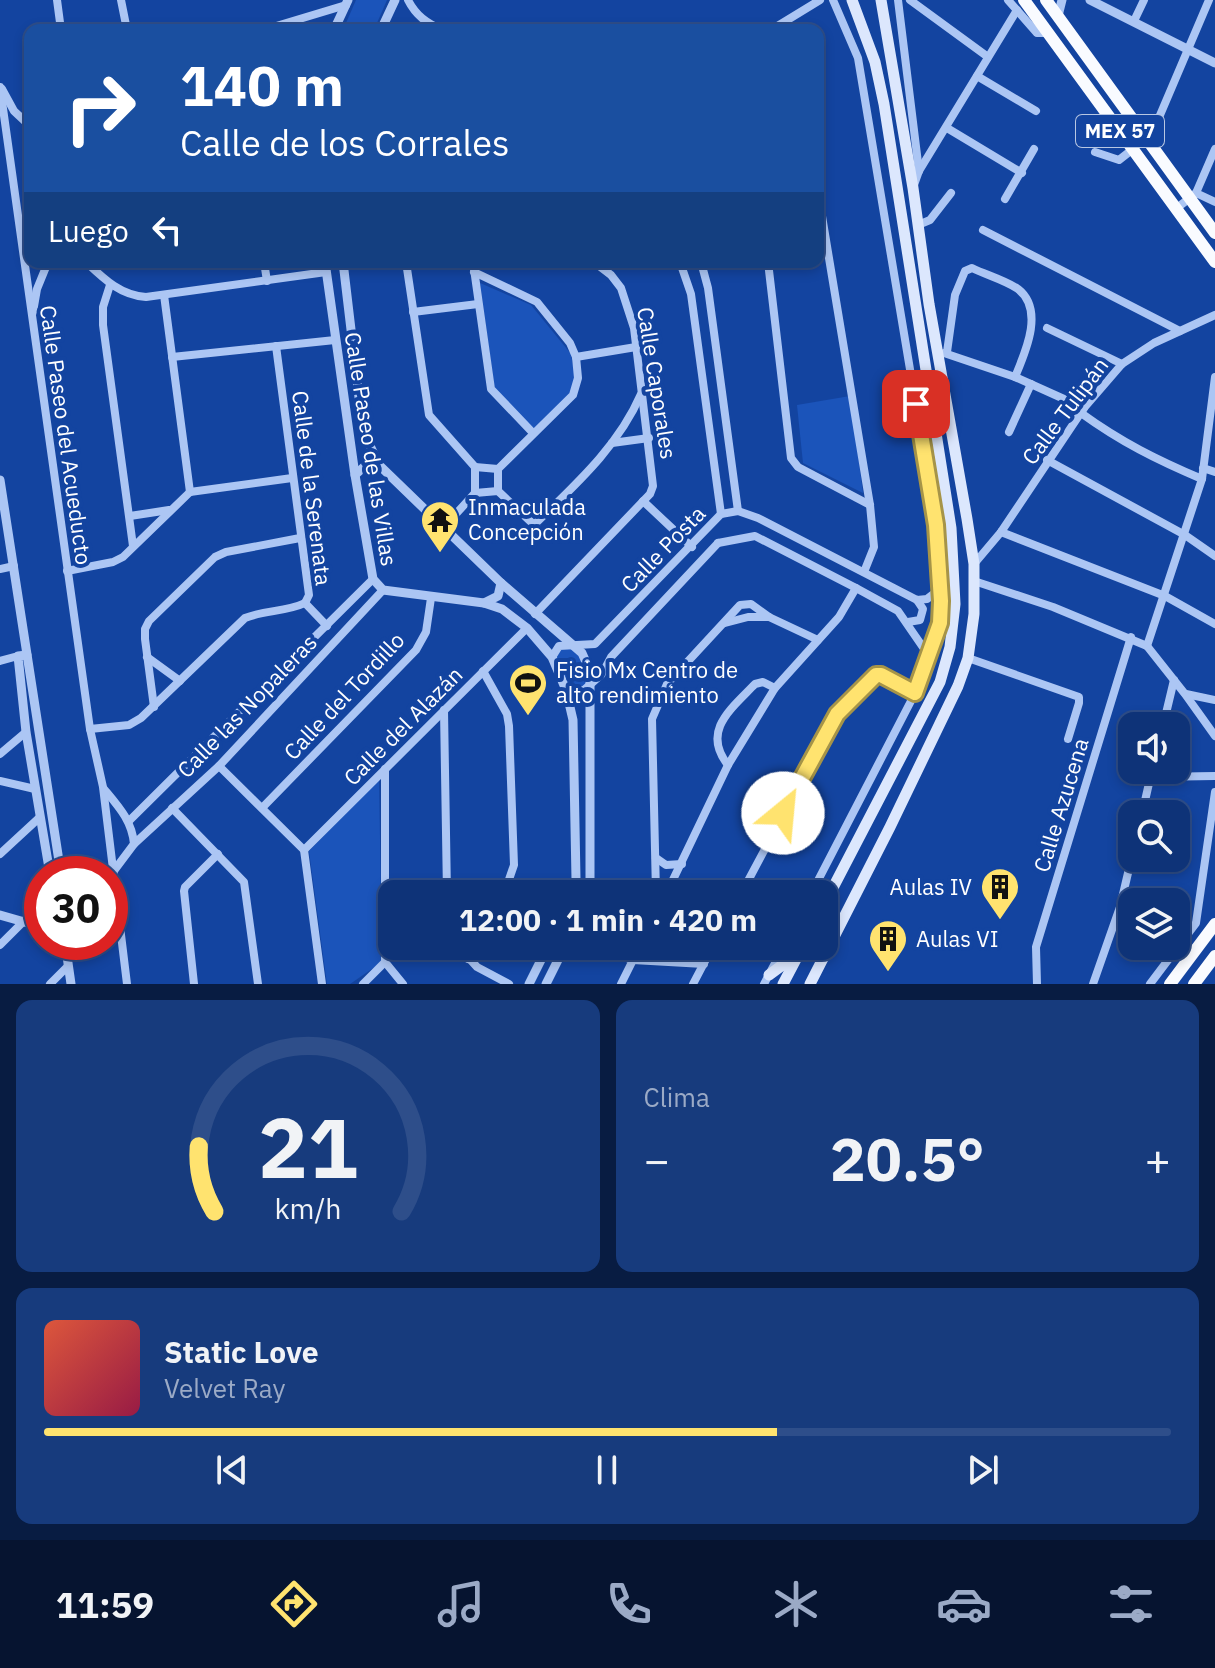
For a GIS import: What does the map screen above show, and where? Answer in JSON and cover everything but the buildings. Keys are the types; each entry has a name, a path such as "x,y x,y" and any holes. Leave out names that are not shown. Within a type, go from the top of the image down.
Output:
{"main road":[{"path":"837,880 940,682 950,647 955,604 951,528 884,104 875,62 852,0"},
{"path":"810,984 958,686 968,658 973,622 974,564 943,353 918,225 913,188 915,172 881,0"},
{"name":"MEX 57","path":"1046,0 1149,141 1193,195 1215,233"},
{"name":"MEX 57","path":"1020,5 1047,31 1215,262"},
{"path":"1170,984 1212,927"},
{"path":"1194,984 1215,956"},
{"path":"767,980 789,960"},
{"path":"783,984 795,960"}],"street":[{"path":"57,0 60,24"},
{"path":"384,24 395,0"},
{"path":"408,0 414,12 429,24"},
{"path":"781,24 820,0"},
{"path":"818,880 915,693 940,623 936,525 858,58 833,0"},
{"path":"898,0 915,172"},
{"path":"910,0 988,57"},
{"path":"915,172 947,128 1020,5 1008,0"},
{"path":"1058,16 1062,0"},
{"path":"1090,0 1215,63"},
{"path":"1134,21 1144,0"},
{"path":"1149,141 1209,0"},
{"path":"124,1 126,24"},
{"path":"284,24 347,3"},
{"path":"337,24 347,3"},
{"path":"977,76 1036,111"},
{"path":"0,86 14,111 24,120"},
{"name":"Calle Paseo del Acueducto","path":"0,86 24,244"},
{"path":"947,128 1018,171"},
{"path":"1005,199 1018,171 1034,149"},
{"path":"1095,152 1119,160 1133,149"},
{"path":"1177,208 1193,195 1215,149"},
{"path":"918,225 930,220 951,193"},
{"path":"1193,195 1215,202"},
{"path":"824,228 870,505 874,547 864,572"},
{"path":"983,230 1180,331"},
{"name":"Calle Paseo del Acueducto","path":"28,268 32,296 31,320 111,856"},
{"path":"32,296 45,268"},
{"path":"92,268 110,285 136,296 267,281 322,268"},
{"path":"265,268 267,281"},
{"name":"Calle Paseo de las Villas","path":"326,268 373,579 383,590 484,603 502,609 527,628 552,657 566,690 573,720 576,880"},
{"name":"Calle Paseo de las Villas","path":"344,268 363,431 379,465 501,583 582,653 586,662 590,685 590,880"},
{"path":"407,268 429,415 475,467 475,493 444,527"},
{"path":"473,268 491,389 533,433"},
{"path":"475,268 537,302 570,343 576,357 578,378 573,395 498,469 498,491 547,537"},
{"name":"Calle Caporales","path":"602,268 621,288 634,328 653,486 643,501"},
{"path":"682,268 691,294 721,514"},
{"path":"701,268 708,288 738,511"},
{"path":"769,268 791,458 798,467 870,505"},
{"path":"1015,377 1031,338 1028,304 1015,287 972,268 965,271 955,295 943,353 1031,384 1083,410 1116,438 1149,457 1202,479"},
{"path":"110,285 103,307 103,325 133,546"},
{"path":"164,295 190,492"},
{"path":"413,312 478,304"},
{"name":"Calle Tulipán","path":"974,564 1001,532 1083,410 1122,364 1154,343 1215,315"},
{"path":"1047,328 1122,364"},
{"path":"172,357 335,340"},
{"name":"Calle de la Serenata","path":"276,346 309,595 305,603 327,626"},
{"path":"576,357 636,347"},
{"path":"1147,646 1202,479 1213,412 1215,377"},
{"path":"1009,432 1031,384"},
{"path":"534,525 590,471 631,417 642,392"},
{"path":"611,443 649,438"},
{"path":"1047,460 1185,535 1215,556"},
{"path":"355,475 366,465 379,465"},
{"path":"475,467 498,469"},
{"path":"1203,468 1215,472"},
{"path":"67,571 113,562 190,492 292,478"},
{"path":"0,480 14,566 23,655 26,732 46,856"},
{"path":"475,493 498,491"},
{"path":"535,614 643,501 692,547"},
{"path":"130,516 170,510"},
{"name":"Calle Posta","path":"552,657 559,646 595,644 721,514 738,511 758,518 917,600"},
{"path":"758,518 761,525 755,536 898,611 929,656"},
{"path":"566,690 578,692 602,674 611,657 718,543 712,541 710,536 713,523"},
{"path":"1001,532 1165,596 1215,624"},
{"name":"Calle Posta","path":"718,543 755,536"},
{"path":"154,707 145,629 149,621 215,557 226,552 300,538"},
{"path":"0,569 14,566"},
{"name":"Calle las Nopaleras","path":"129,821 373,579"},
{"path":"974,581 1053,607 1147,646 1215,736"},
{"path":"484,603 498,596 501,583"},
{"path":"672,880 728,765 775,688 839,617 856,588"},
{"path":"908,622 920,620 923,609 917,600 927,599 940,589"},
{"name":"Calle las Nopaleras","path":"134,844 219,766 383,590"},
{"name":"Calle del Tordillo","path":"262,808 416,650 426,632 431,598"},
{"path":"90,729 129,725 154,707 245,618 305,603"},
{"path":"656,880 652,719 667,684 745,603 818,640"},
{"path":"725,624 748,617 769,617"},
{"name":"Calle del Alazán","path":"304,850 527,628"},
{"name":"Calle Azucena","path":"1037,984 1036,947 1131,637"},
{"path":"0,661 23,655"},
{"path":"23,655 58,856"},
{"path":"147,657 180,681"},
{"path":"968,658 1079,697 1068,739"},
{"path":"483,671 507,714 509,726 514,865 509,880"},
{"path":"748,880 837,714 876,675 915,693"},
{"path":"1166,712 1174,680"},
{"path":"728,765 717,745 718,726 755,684 763,682 775,688"},
{"path":"1185,694 1215,700"},
{"path":"444,710 447,880"},
{"path":"0,754 26,732"},
{"path":"219,766 304,850 322,984"},
{"path":"385,769 385,962 403,984"},
{"path":"1190,775 1215,776"},
{"path":"0,781 35,789"},
{"name":"Calle Paseo del Acueducto","path":"103,787 129,821 134,844"},
{"path":"1150,984 1196,923 1215,792"},
{"path":"172,808 244,882 258,984"},
{"path":"0,854 39,818"},
{"path":"125,856 134,844"},
{"path":"194,984 185,887 218,854"},
{"path":"656,858 666,865 682,864"},
{"path":"1093,984 1120,907 1128,872"},
{"path":"0,915 23,922 0,945"},
{"path":"1196,923 1212,927"},
{"path":"67,960 71,984"},
{"name":"Calle Paseo del Acueducto","path":"124,960 127,984"},
{"path":"470,960 509,984"},
{"path":"529,984 541,960"},
{"path":"546,984 558,960"},
{"path":"621,984 633,960 704,964"},
{"path":"693,984 706,960"},
{"path":"767,980 777,960"},
{"path":"363,984 385,962"},
{"path":"50,984 68,966"}],"shaded area":[{"path":"356,0 387,0 377,24 346,24"},
{"path":"480,283 531,305 571,354 575,378 571,394 535,429 495,391"},
{"path":"850,396 863,493 803,463 797,405"},
{"path":"571,648 584,657 594,693 580,696 570,694 554,660 559,650"},
{"path":"379,779 378,960 382,962 350,984 327,984 309,851"}],"place":[{"name":"Inmaculada Concepción","path":"440,554"},
{"name":"Fisio Mx Centro de alto rendimiento","path":"528,717"},
{"name":"Aulas IV","path":"1000,921"},
{"name":"Aulas VI","path":"888,973"}],"route":[{"path":"783,813 837,714 876,675 915,693 934,645 940,623 941,601 936,525 916,404"}]}
